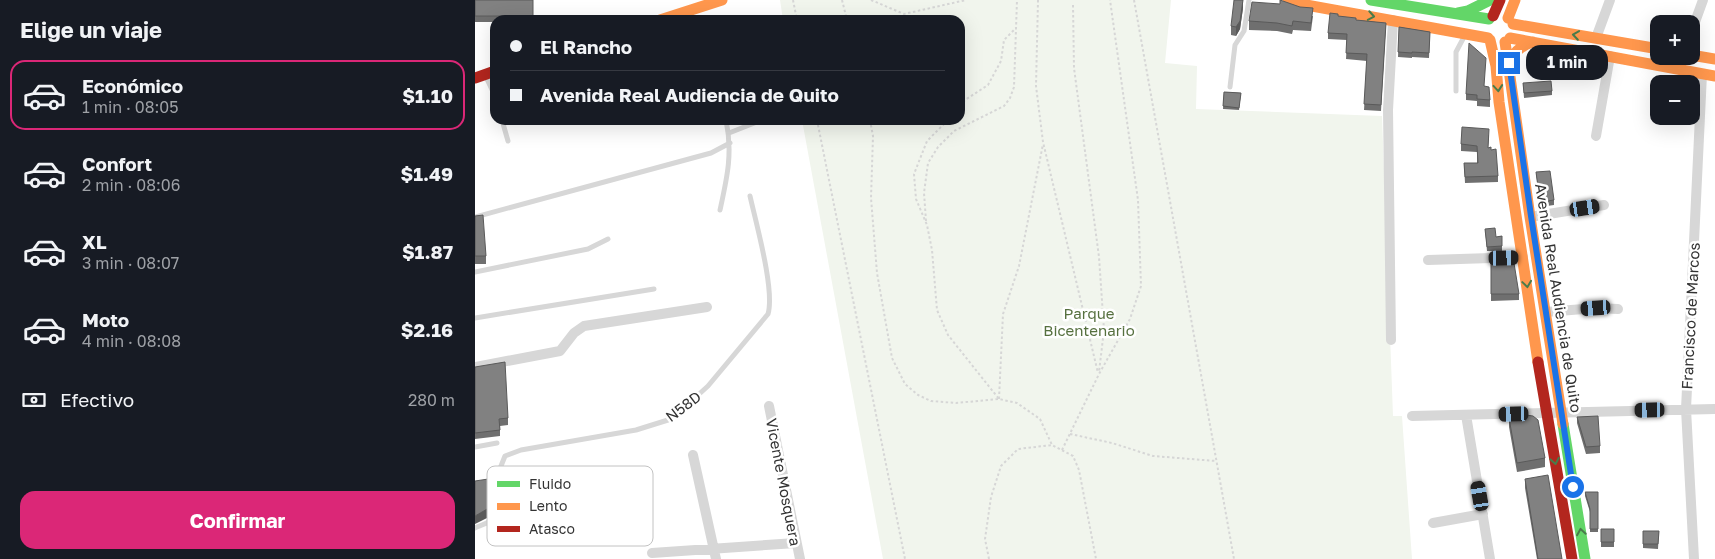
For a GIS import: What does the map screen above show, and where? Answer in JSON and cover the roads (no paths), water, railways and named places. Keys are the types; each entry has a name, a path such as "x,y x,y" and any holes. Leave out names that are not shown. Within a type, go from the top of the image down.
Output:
{"main road":[{"path":"676,15 722,0"},
{"path":"1289,0 1301,4 1466,33 1498,43 1508,40 1533,42 1650,64"},
{"path":"1347,12 1349,0"},
{"path":"1371,0 1398,2 1452,14 1491,18 1504,16 1511,21 1537,30 1650,47"},
{"path":"1452,14 1468,11 1490,0"},
{"path":"1489,39 1485,28 1500,0"},
{"path":"1508,40 1513,30 1511,21 1515,0"},
{"name":"Avenida Real Audiencia de Quito","path":"1489,39 1496,66 1499,102 1546,413 1573,559"},
{"name":"Avenida Real Audiencia de Quito","path":"1508,40 1509,63 1531,216 1585,559"},
{"path":"1509,63 1513,53 1533,42"},
{"path":"1700,56 1715,59"},
{"path":"1654,65 1715,76"}],"street":[{"path":"1596,38 1610,0"},
{"path":"1698,15 1703,0"},
{"path":"1391,340 1388,110 1393,20"},
{"path":"1596,136 1610,56"},
{"name":"Francisco de Marcos","path":"1694,559 1686,409 1702,74"},
{"path":"1531,216 1604,204"},
{"path":"1428,260 1523,257"},
{"path":"475,367 560,351 574,333 584,326 707,307"},
{"path":"1546,312 1596,308 1618,309"},
{"name":"Vicente Mosquera","path":"769,406 799,559"},
{"path":"1412,416 1715,409"},
{"path":"1466,416 1490,559"},
{"path":"693,455 716,559"},
{"path":"1433,523 1483,514"},
{"path":"652,553 796,543"}],"lane":[{"path":"1230,87 1235,45 1244,31 1249,2 1242,0"},
{"path":"1456,92 1456,52 1466,33"},
{"path":"504,125 509,141"},
{"path":"720,210 730,164 730,143 727,125"},
{"path":"729,133 749,125"},
{"path":"475,217 691,159 711,153 730,143"},
{"name":"N58D","path":"501,466 505,456 521,450 636,430 668,420 708,386 768,314 769,303 765,265 750,196"},
{"path":"475,272 588,249 608,239"},
{"path":"475,318 654,288"},
{"path":"475,447 497,443"},
{"path":"475,528 487,523"}],"park label":[{"name":"Parque Bicentenario","path":"1089,322"}]}
